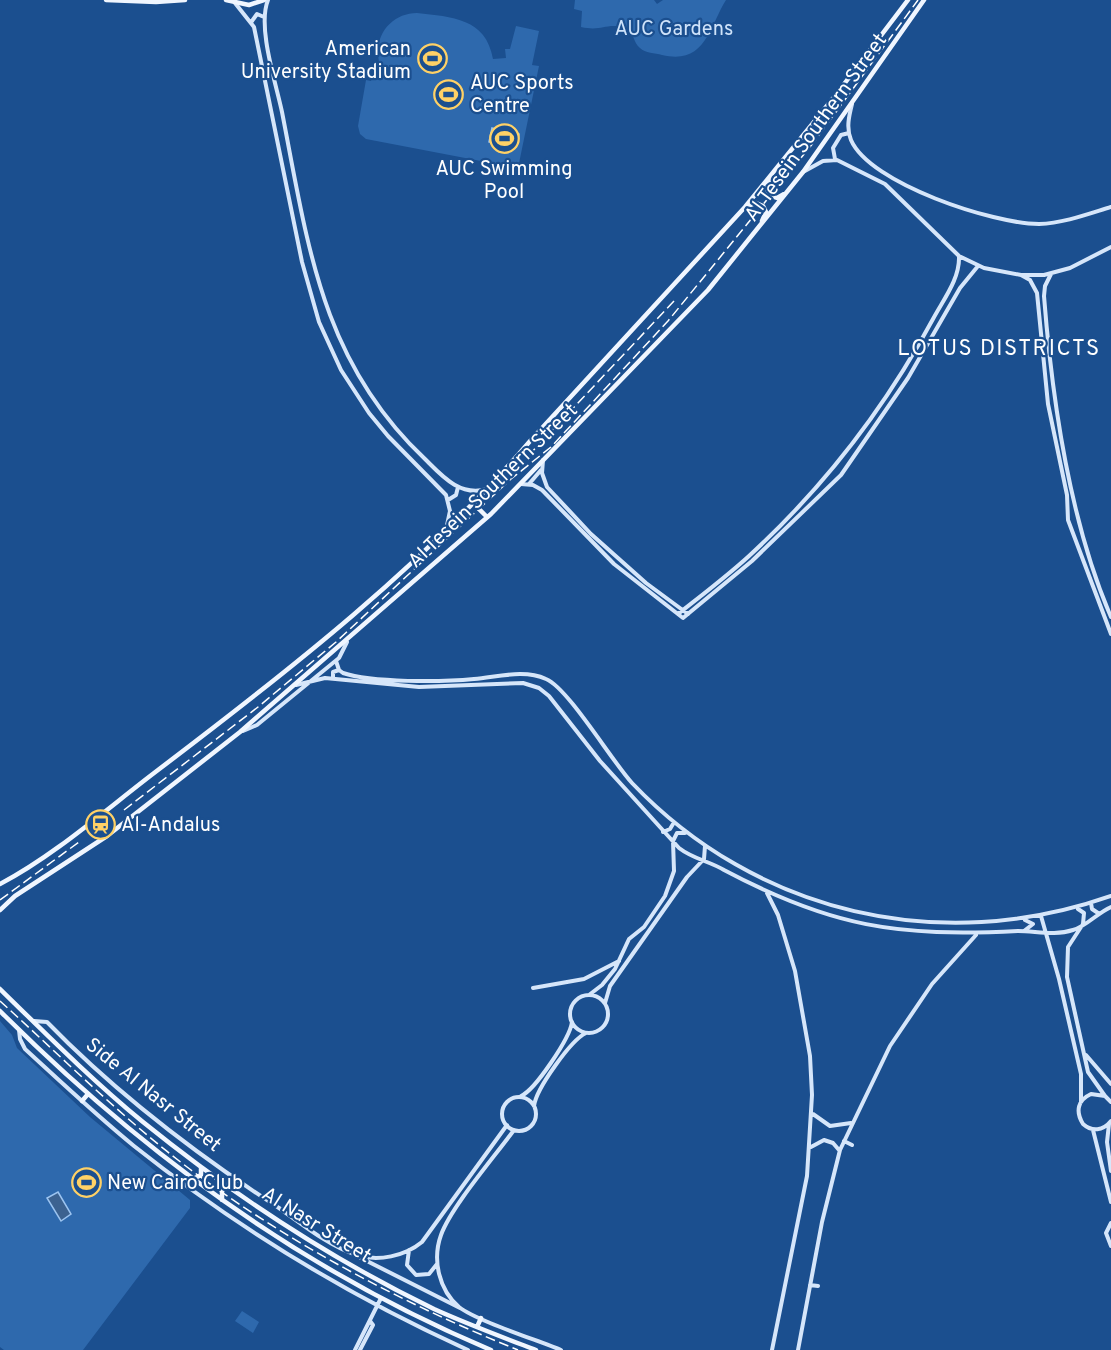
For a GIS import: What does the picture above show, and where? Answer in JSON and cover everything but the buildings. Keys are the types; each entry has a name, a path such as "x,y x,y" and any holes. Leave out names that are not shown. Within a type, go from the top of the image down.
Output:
{"main road":[{"path":"106,0 156,2 185,0"},
{"path":"226,0 249,5 266,0"},
{"name":"Al Tesein Southern Street","path":"0,884 53,848 209,732 366,603 446,531 488,489 745,207 908,0"},
{"name":"Al Tesein Southern Street","path":"0,910 10,900 107,836 240,732 347,642 487,517 698,302 803,172 924,0"},
{"path":"772,174 767,188 768,194 777,198 786,193"},
{"path":"745,207 756,203 764,207 766,214 759,229"},
{"path":"473,502 487,517"},
{"path":"0,902 10,900"},
{"name":"Al Nasr Street","path":"0,988 142,1121 201,1166 282,1222 399,1291 477,1327 536,1350"},
{"name":"Al Nasr Street","path":"0,1011 88,1094 193,1179 257,1226 326,1269 477,1347 491,1350"},
{"path":"114,1095 119,1089"},
{"path":"82,1101 88,1094"},
{"path":"193,1179 201,1175 201,1166"},
{"path":"222,1200 222,1190 230,1186"},
{"path":"282,1222 287,1214"},
{"path":"253,1232 257,1226"},
{"path":"342,1258 346,1251"},
{"path":"322,1275 326,1269"},
{"path":"477,1327 481,1318"}],"street":[{"path":"266,0 264,17 319,289 340,342 365,388 418,453 459,487 471,491 488,489"},
{"path":"234,1 252,23 307,286 326,340 369,413 404,453 439,486 448,500 450,516 446,531"},
{"path":"252,23 255,15 264,17"},
{"path":"853,102 849,118 849,133 862,156 878,170 922,193 1020,223 1050,223 1111,207"},
{"path":"835,159 834,145 841,135 849,133"},
{"path":"803,172 823,161 835,159 892,189 931,232 958,256 978,266 1021,275 1052,273 1070,268 1111,247"},
{"path":"678,614 748,557 803,502 867,423 927,330 956,276 958,256"},
{"path":"518,484 529,484 542,490 614,564 683,618 752,561 841,475 908,378 960,288 978,266"},
{"path":"1052,273 1044,291 1048,341 1061,433 1092,566 1111,617"},
{"path":"1021,275 1030,280 1037,293 1048,404 1067,504 1067,516 1111,634"},
{"path":"355,392 362,394 365,388"},
{"path":"369,413 370,406 377,405"},
{"path":"543,460 542,470 547,487 591,534 646,583 688,614"},
{"path":"529,484 542,470"},
{"path":"448,500 455,496 459,487"},
{"path":"1067,504 1077,506"},
{"path":"1073,532 1083,530"},
{"path":"748,557 752,561"},
{"path":"240,732 257,725 336,661 347,642"},
{"path":"336,661 339,670 351,675 423,680 526,674 545,678 565,694 618,767 685,833 719,855 817,903 860,913 934,922 968,923 1041,916 1076,909 1111,896"},
{"path":"335,680 332,674 339,670"},
{"path":"499,676 500,685"},
{"path":"295,685 309,681 335,680 427,687 526,684 546,693 607,769 673,843 685,853 766,893 825,916 900,931 978,934 1023,931 1065,932 1081,927"},
{"path":"663,832 670,829 673,823"},
{"path":"588,1032 570,1046 537,1094 532,1123 524,1130 514,1130 507,1125 503,1117 504,1107 510,1100 530,1090 567,1037 572,1022 573,1004 602,985 622,959 629,939 644,927 669,888 674,871 673,843 677,833 685,833"},
{"path":"605,1004 610,986 687,877 706,855 705,846"},
{"path":"713,865 719,855"},
{"path":"766,893 783,929 802,1003 811,1066 813,1113 805,1190 772,1349"},
{"path":"1091,903 1092,909 1098,913"},
{"path":"1111,907 1098,913 1081,927 1068,947 1067,978 1084,1052 1088,1083 1078,1110 1079,1119 1093,1130 1097,1139 1111,1202"},
{"path":"1076,909 1084,915 1081,927"},
{"path":"1041,916 1088,1083 1111,1102"},
{"path":"1019,918 1032,922 1032,927 1023,931"},
{"path":"798,1350 840,1150 852,1122 872,1080 902,1028 932,984 978,934"},
{"path":"533,988 584,979 622,959"},
{"path":"1059,979 1067,978"},
{"path":"572,1022 580,1030 588,1032 595,1031 604,1025 608,1014 605,1004 600,998 589,995"},
{"name":"Side Al Nasr Street","path":"34,1021 47,1022 119,1089 200,1153 287,1214 354,1254"},
{"path":"19,1030 20,1040 25,1049 82,1101 166,1170 253,1232 322,1275 377,1306 468,1350"},
{"path":"1084,1052 1111,1084"},
{"path":"1081,1102 1091,1094 1105,1096"},
{"path":"519,1097 526,1098 534,1106"},
{"path":"813,1113 830,1126 841,1126 852,1122"},
{"path":"1093,1130 1102,1129 1110,1123"},
{"path":"1110,1123 1107,1138 1111,1171"},
{"path":"354,1254 378,1258 409,1250 428,1236 507,1125"},
{"path":"460,1308 444,1288 437,1263 438,1245 445,1226 514,1130"},
{"path":"1097,1139 1107,1138"},
{"path":"811,1147 819,1141 829,1140 840,1150"},
{"path":"844,1141 852,1145"},
{"path":"1111,1217 1107,1236 1111,1246"},
{"path":"409,1250 407,1265 416,1275 429,1274 437,1263"},
{"path":"354,1254 481,1318 561,1350"},
{"path":"810,1285 819,1286"},
{"path":"355,1350 381,1298"},
{"path":"360,1350 374,1325 370,1321"}],"green space":[{"name":"AUC Gardens","path":"575,0 654,0 657,4 663,0 726,0 704,41 697,49 677,57 642,50 628,28 620,26 581,27 582,11 574,9"},
{"name":"AUC Sports Centre","path":"417,13 443,16 466,22 475,27 489,45 493,59 506,58 505,49 510,49 516,26 539,31 532,65 539,66 517,173 504,171 486,162 366,139 360,134 358,126 366,80 371,81 373,74 379,75 378,52 381,36 395,19"},
{"name":"New Cairo Club","path":"0,1021 12,1035 17,1048 90,1117 190,1200 190,1208 83,1350 4,1350 0,1347"},
{"path":"242,1311 259,1322 253,1333 235,1321"}],"shaded area":[{"name":"AUC Swimming Pool","path":"492,128 519,134 516,147 489,142"},
{"path":"58,1192 71,1214 61,1221 47,1198"}],"railway":[{"path":"124,810 258,707 336,642 511,479 551,447 668,321 814,142 918,0"},
{"path":"528,456 674,301"},
{"path":"0,900 79,842"},
{"path":"0,1001 141,1130 229,1197 308,1248 390,1292 518,1350"}],"place":[{"name":"American University Stadium","path":"432,59"},
{"name":"AUC Sports Centre","path":"449,94"},
{"name":"AUC Swimming Pool","path":"504,138"},
{"name":"Al-Andalus","path":"100,824"},
{"name":"New Cairo Club","path":"86,1182"}],"district":[{"name":"LOTUS DISTRICTS","path":"999,347"}]}
